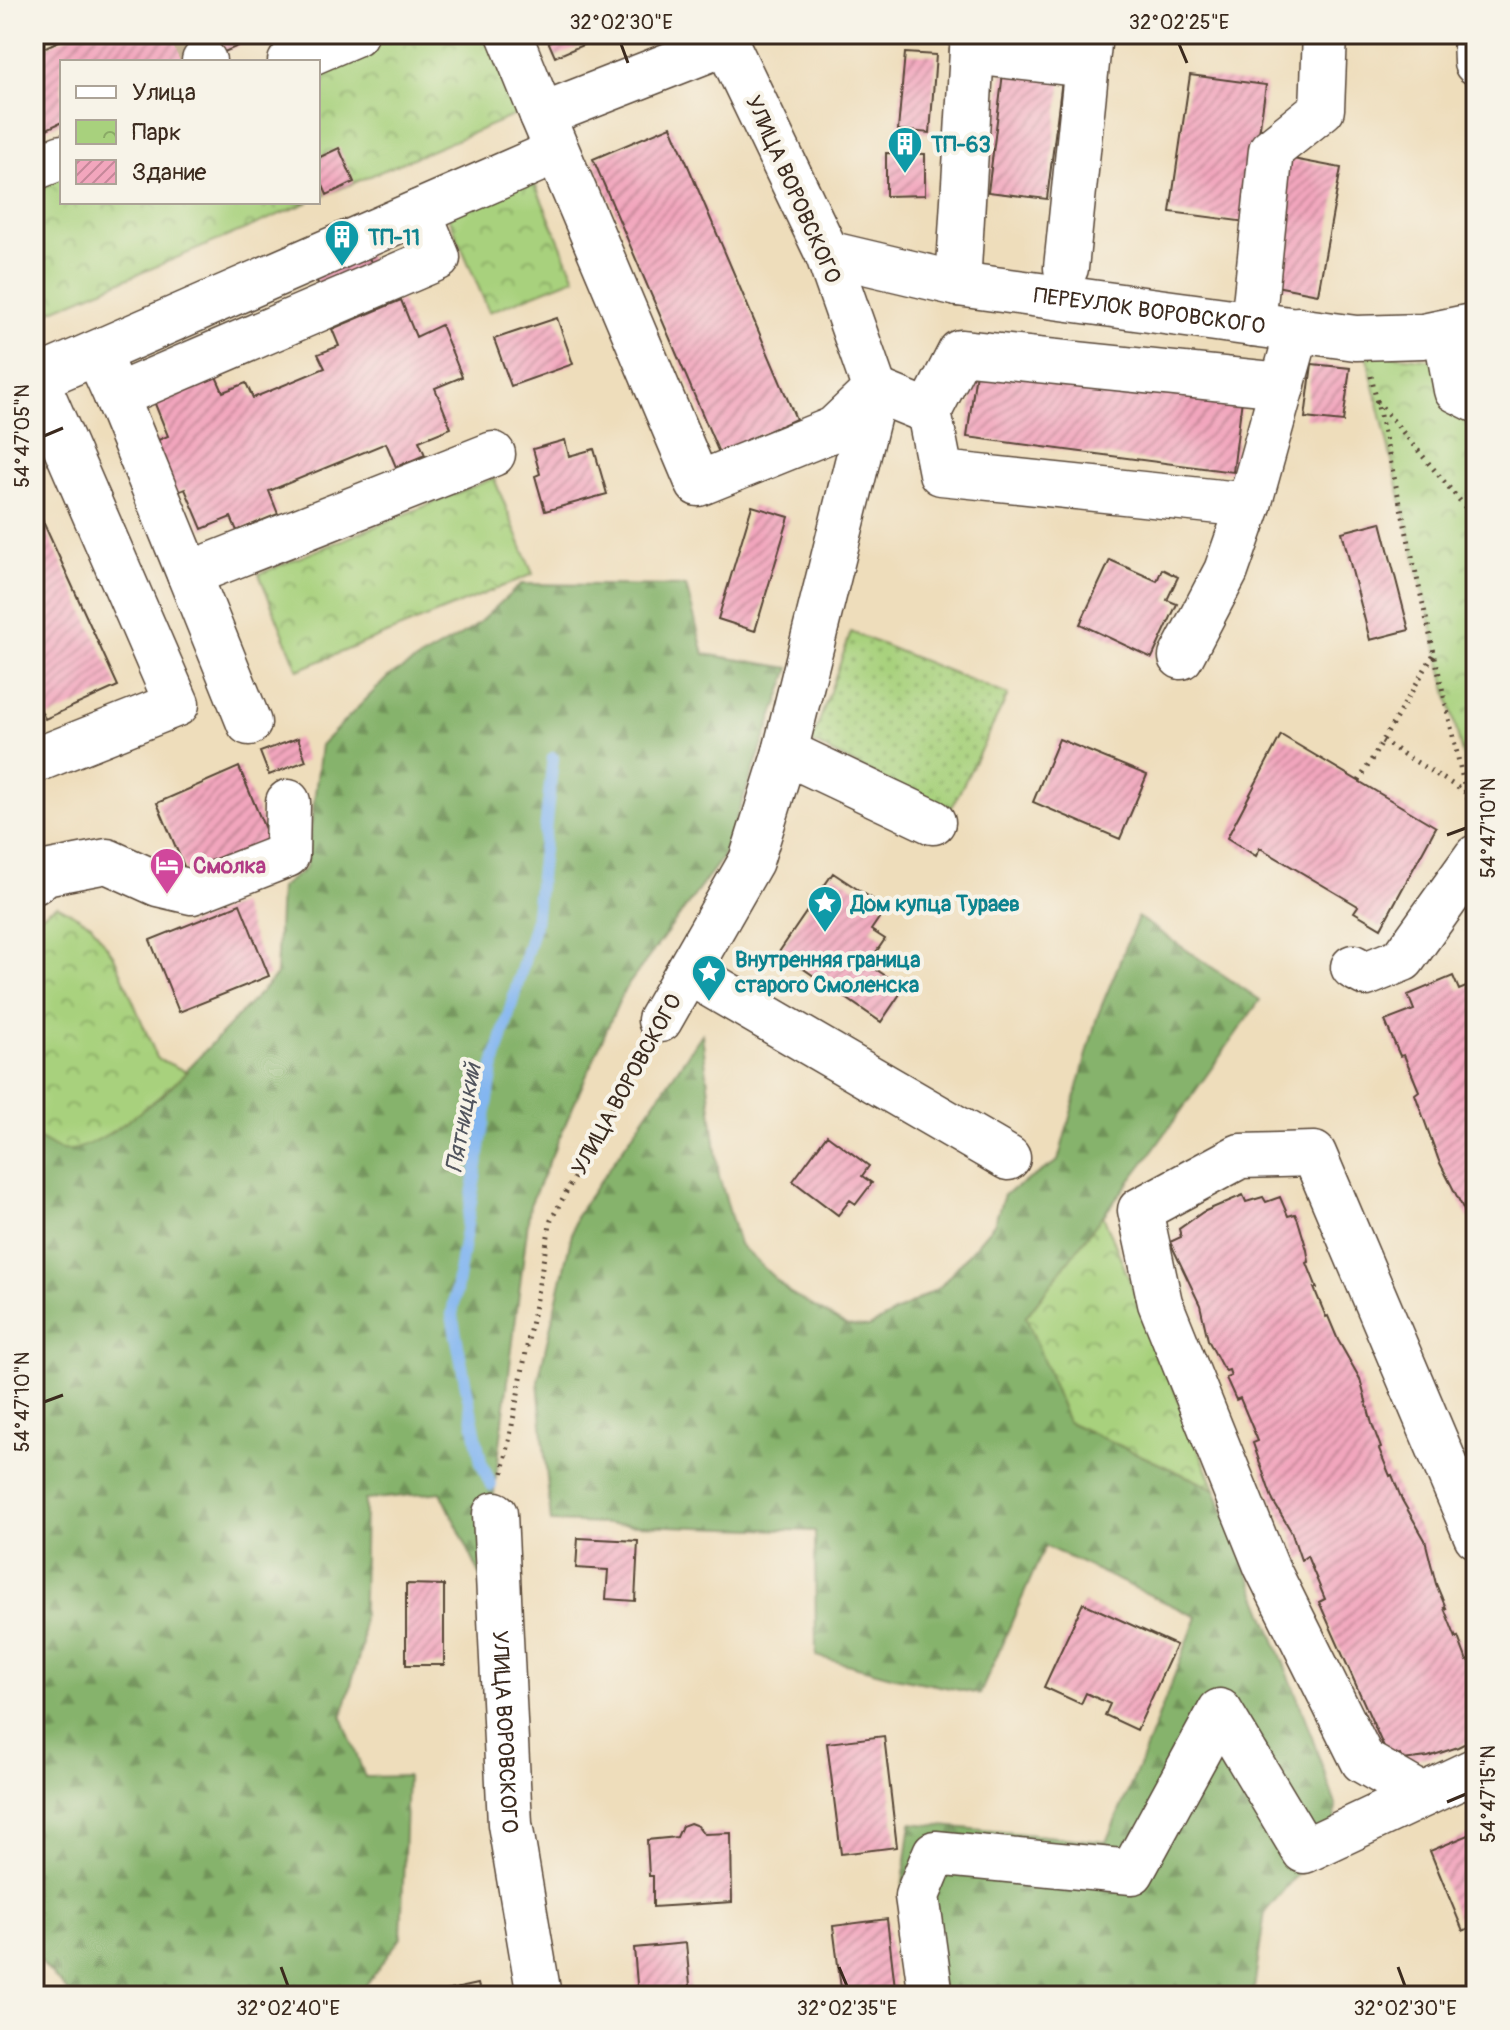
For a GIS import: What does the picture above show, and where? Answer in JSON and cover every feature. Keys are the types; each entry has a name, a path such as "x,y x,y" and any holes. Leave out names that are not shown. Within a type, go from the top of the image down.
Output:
{"street":[{"path":"295,60 355,34"},
{"path":"509,34 698,484 834,429 875,390 929,412"},
{"path":"1253,324 1271,150 1322,109 1325,34"},
{"path":"1475,34 1476,63"},
{"path":"34,761 177,704 35,377 419,212 549,134 724,38"},
{"name":"УЛИЦА ВОРОВСКОГО","path":"660,1020 751,861 785,752 875,390 827,253 724,38"},
{"path":"958,284 973,43 1088,49 1066,268"},
{"path":"34,168 60,158"},
{"path":"116,396 438,258 419,212"},
{"name":"ПЕРЕУЛОК ВОРОВСКОГО","path":"827,253 958,284 1362,337 1423,336 1476,325"},
{"path":"1181,657 1226,571 1249,505 1298,329"},
{"path":"1476,332 1449,352 1456,390 1476,400"},
{"path":"97,352 249,723"},
{"path":"1249,505 941,473 929,412 960,352 1283,385"},
{"path":"189,574 493,454"},
{"path":"785,752 933,822"},
{"path":"34,882 45,873 107,861 158,884 192,892 287,855 288,802"},
{"path":"1353,967 1366,974 1403,959 1476,857"},
{"path":"688,972 1008,1158"},
{"path":"1422,1795 1363,1761 1266,1566 1160,1303 1140,1210 1240,1156 1314,1154 1476,1536"},
{"name":"УЛИЦА ВОРОВСКОГО","path":"495,1514 510,1824 539,1996"},
{"path":"931,1996 917,1896 935,1853 1132,1872 1220,1711 1304,1851 1476,1770"}],"path":[{"path":"1362,337 1466,793 1476,823"},
{"path":"1376,400 1476,520"},
{"path":"1359,781 1435,652"},
{"path":"1382,741 1466,793"},
{"name":"УЛИЦА ВОРОВСКОГО","path":"495,1514 551,1220 660,1020"}],"green space":[{"path":"374,34 502,34 532,108 320,197 320,61"},
{"path":"60,167 60,204 304,204 34,318 34,178"},
{"path":"531,175 575,278 489,312 445,208"},
{"path":"1366,353 1476,364 1476,812"},
{"path":"494,478 533,574 298,670 259,574"},
{"path":"521,584 686,586 704,654 790,668 722,858 623,992 530,1205 483,1581 441,1492 365,1500 362,1645 342,1717 365,1777 407,1776 401,1937 358,1996 72,1996 34,1955 34,1136 61,1150 116,1128 163,1095 276,976 280,888 306,868 321,745 388,677 473,628"},
{"path":"851,632 1008,695 949,813 812,742"},
{"path":"57,905 91,924 115,958 157,1058 187,1072 109,1133 92,1143 62,1150 34,1136 34,920"},
{"path":"1138,917 1260,1000 1152,1152 1026,1317 1068,1422 1215,1489 1300,1704 1336,1805 1333,1855 1298,1873 1265,1912 1253,1996 914,1996 900,1904 911,1823 1106,1842 1197,1617 1045,1546 980,1694 895,1677 816,1656 815,1531 551,1522 538,1381 576,1216 702,1034 719,1176 739,1244 789,1292 847,1326 869,1327 940,1287 994,1224 1004,1195 1058,1161 1097,1017"},
{"path":"1103,1215 1215,1489 1068,1422 1026,1317"}],"building":[{"path":"75,34 266,34 206,60 60,60 60,123 34,135 34,52"},
{"path":"545,34 608,34 555,57"},
{"path":"905,53 936,55 930,133 898,130"},
{"path":"1003,73 1062,80 1047,199 988,192"},
{"path":"1190,75 1266,85 1246,222 1170,212"},
{"path":"671,126 796,419 719,453 593,159"},
{"path":"339,148 354,182 327,195 320,179 320,157"},
{"name":"ТП-63","path":"886,153 925,154 925,195 886,196"},
{"path":"1282,157 1341,168 1318,294 1260,283"},
{"name":"ТП-11","path":"361,242 375,270 324,295 309,266"},
{"path":"401,300 416,337 441,325 462,377 435,388 451,428 419,441 425,455 396,467 386,443 269,491 278,514 237,531 231,517 202,529 185,489 165,497 144,446 168,436 153,399 215,374 223,392 246,383 253,398 325,368 318,354 339,346 332,329"},
{"path":"557,318 573,364 511,386 494,339"},
{"path":"1312,364 1350,368 1343,422 1305,418"},
{"path":"977,365 1242,399 1233,472 967,437"},
{"path":"565,440 569,456 594,449 607,494 545,511 535,476 540,474 533,449"},
{"path":"34,502 118,686 45,719 34,696"},
{"path":"752,506 789,517 755,631 718,619"},
{"path":"1381,522 1409,630 1370,640 1342,532"},
{"path":"1110,560 1157,581 1162,569 1178,577 1167,600 1177,604 1152,658 1080,624"},
{"path":"1281,735 1436,827 1381,928 1354,912 1358,906 1260,848 1256,856 1227,838"},
{"path":"298,738 306,761 269,775 260,752"},
{"path":"1059,739 1147,775 1120,839 1033,802"},
{"path":"239,767 273,848 191,883 157,803"},
{"path":"833,873 886,908 871,930 885,939 868,964 904,988 881,1022 779,952"},
{"path":"240,904 269,976 179,1012 150,940"},
{"path":"1453,976 1459,990 1476,983 1476,1215 1468,1218 1439,1161 1415,1094 1419,1091 1385,1021 1414,1010 1408,995"},
{"path":"827,1135 869,1166 862,1176 872,1183 856,1204 850,1200 838,1215 793,1181"},
{"path":"1243,1195 1246,1202 1263,1197 1266,1202 1280,1197 1288,1216 1295,1214 1298,1220 1307,1250 1307,1263 1317,1288 1314,1288 1360,1379 1379,1449 1402,1500 1425,1540 1436,1584 1456,1638 1467,1661 1470,1660 1476,1669 1476,1738 1458,1747 1428,1757 1402,1760 1400,1755 1389,1759 1319,1602 1325,1599 1307,1556 1301,1560 1291,1531 1273,1501 1253,1443 1258,1441 1240,1398 1236,1400 1226,1378 1231,1376 1229,1370 1222,1367 1208,1340 1200,1305 1170,1242 1181,1237 1179,1229 1203,1212"},
{"path":"578,1538 638,1541 635,1601 606,1599 608,1570 576,1568"},
{"path":"406,1584 444,1585 444,1665 406,1665"},
{"path":"1083,1603 1176,1645 1137,1730 1105,1715 1110,1704 1086,1693 1081,1704 1044,1687"},
{"path":"884,1736 897,1847 841,1854 827,1743"},
{"path":"690,1823 698,1826 704,1834 731,1833 732,1902 653,1907 653,1876 649,1876 647,1840 677,1837 682,1826"},
{"path":"1476,1832 1476,1925 1463,1931 1430,1851"},
{"path":"887,1919 896,1996 842,1996 833,1926"},
{"path":"686,1943 691,1996 638,1996 634,1948"},
{"path":"478,1984 481,1996 441,1996 441,1992"}],"waterway":[{"name":"Пятницкий","path":"491,1485 481,1462 452,1315 493,1069 535,923 553,758"}],"tunnel":[{"path":"192,34 204,60"}],"place":[{"name":"ТП-63","path":"905,175"},
{"name":"ТП-11","path":"342,268"},
{"name":"Смолка","path":"167,896"},
{"name":"Дом купца Тураев","path":"825,934"},
{"name":"Внутренняя граница старого Смоленска","path":"709,1003"}]}
